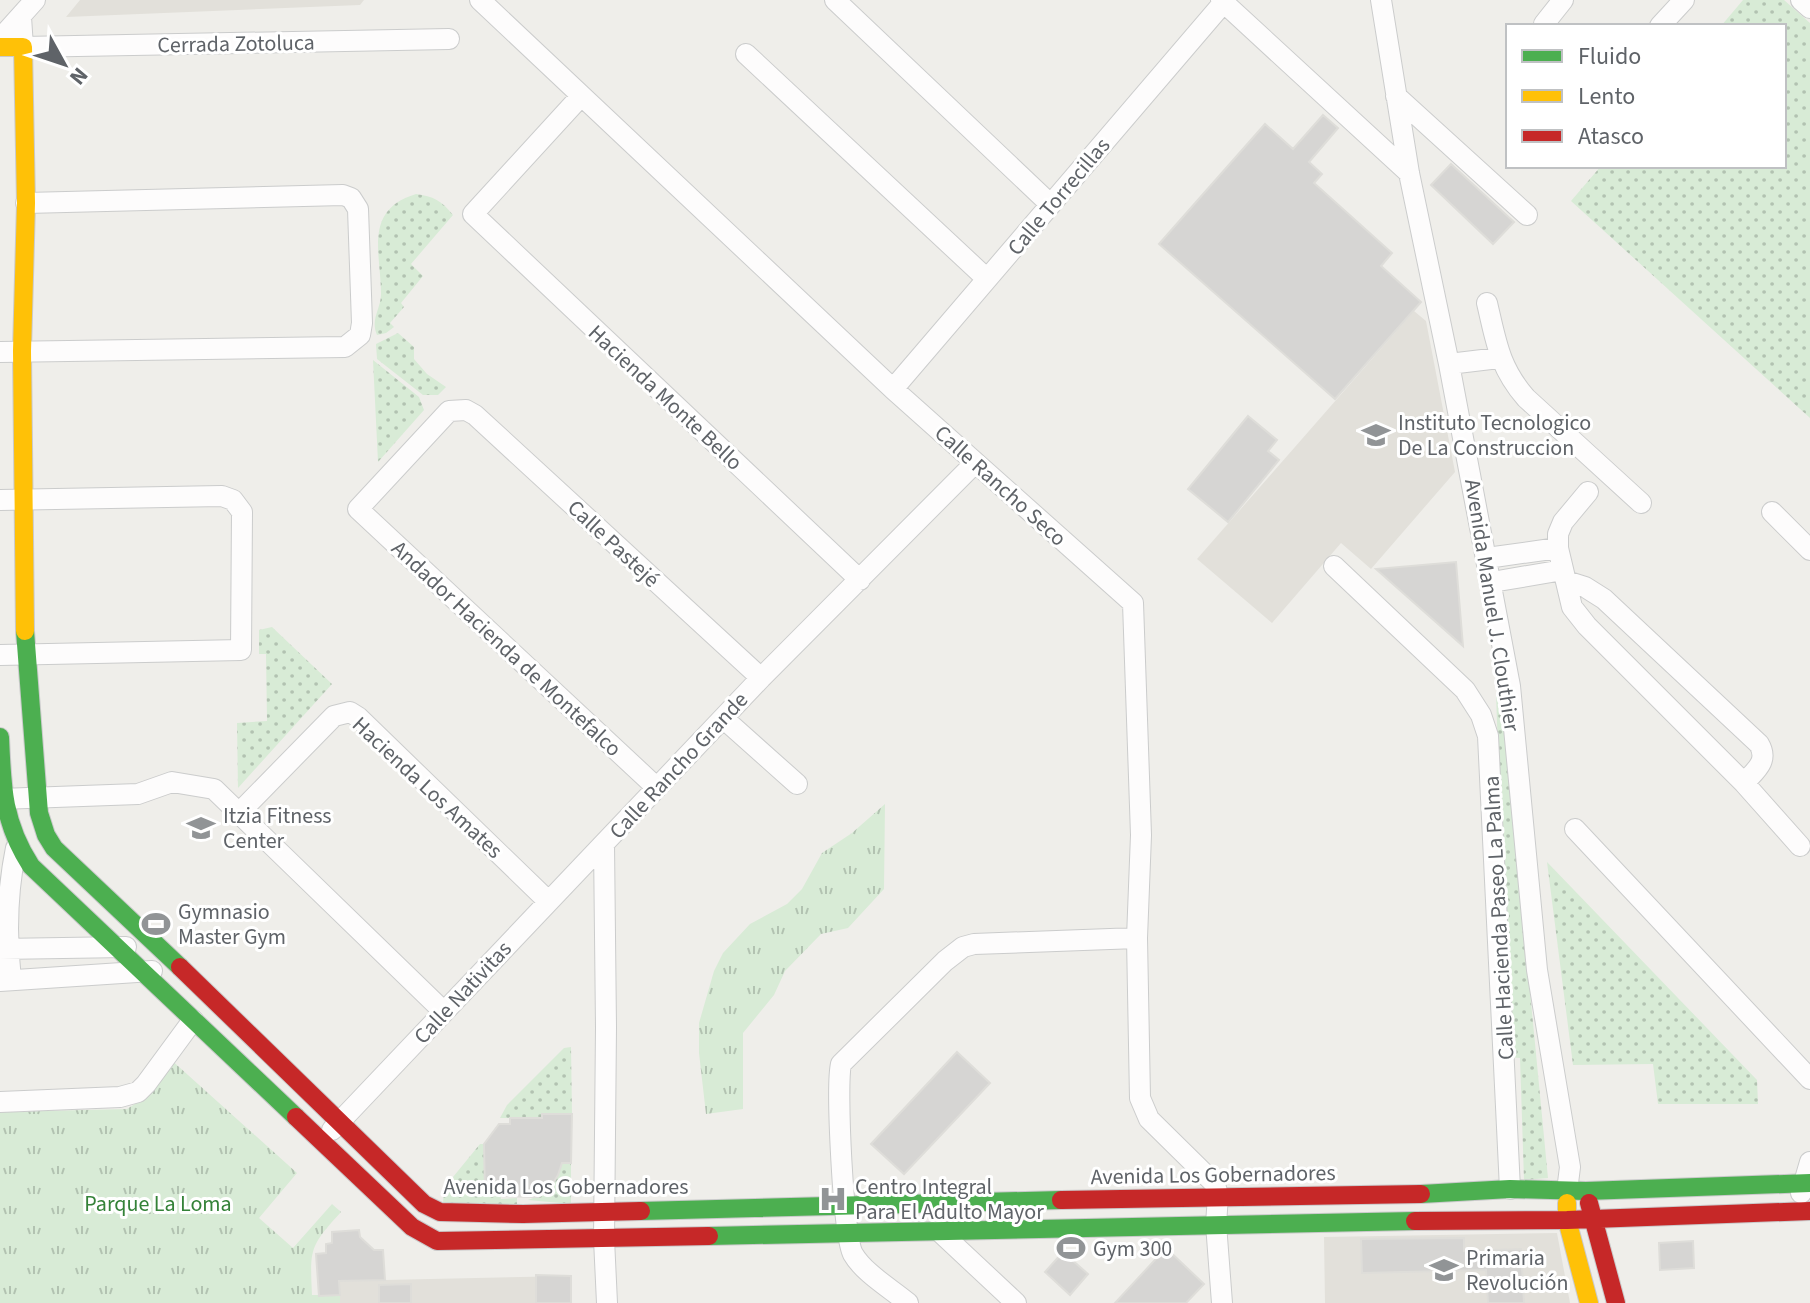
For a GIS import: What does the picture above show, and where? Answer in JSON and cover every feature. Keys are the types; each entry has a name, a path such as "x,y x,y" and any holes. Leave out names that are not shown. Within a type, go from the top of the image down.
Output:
{"street":[{"path":"0,39 35,0"},
{"name":"Calle Rancho Seco","path":"480,0 893,389 1133,603 1141,835 1137,938 1140,1098 1149,1119 1208,1175 1218,1196"},
{"path":"835,0 1050,204"},
{"name":"Avenida Manuel J. Clouthier","path":"1381,0 1409,173 1492,582 1510,686 1537,970 1576,1191"},
{"path":"1544,24 1563,0"},
{"path":"1662,24 1684,0"},
{"path":"1801,0 1810,8"},
{"path":"1222,1 1409,173"},
{"name":"Calle Torrecillas","path":"893,389 1222,1"},
{"path":"0,47 23,47 21,17"},
{"name":"Cerrada Zotoluca","path":"23,47 449,39"},
{"name":"Avenida Los Gobernadores","path":"23,47 26,203 22,499 25,654 37,797 46,835 54,848 424,1204 440,1212 523,1214 1218,1196 1388,1196 1510,1189 1576,1191 1807,1183"},
{"path":"746,54 987,279"},
{"name":"Hacienda Monte Bello","path":"581,96 473,214 860,580"},
{"path":"1396,96 1527,215"},
{"path":"0,352 345,347 360,335 359,223 355,202 343,195 26,203"},
{"path":"1487,303 1499,358 1510,380 1641,503"},
{"path":"1449,364 1499,358"},
{"name":"Calle Pastejé","path":"358,509 449,411 466,410 761,678"},
{"name":"Calle Rancho Grande","path":"607,1303 604,1239 604,844 761,678 975,463"},
{"path":"1588,492 1563,522 1558,534 1558,548 1572,607 1587,626 1744,783 1800,846"},
{"path":"0,500 222,496 233,500 242,512 241,650 0,655"},
{"name":"Andador Hacienda de Montefalco","path":"358,509 656,787"},
{"path":"1772,512 1810,550"},
{"path":"1487,558 1558,548"},
{"name":"Calle Hacienda Paseo La Palma","path":"1334,566 1465,690 1481,715 1488,736 1510,1189"},
{"path":"1492,582 1564,575 1604,599 1759,744 1764,754 1763,762 1744,783"},
{"name":"Hacienda Los Amates","path":"238,814 334,716 350,712 548,901"},
{"path":"723,718 797,784"},
{"path":"0,737 1,799 6,827 16,848 31,866 146,971 193,1020 412,1227 437,1241 1216,1224 1567,1220 1802,1211 1810,1162"},
{"path":"1,799 138,794 172,782 214,789 444,1012"},
{"path":"1575,829 1810,1079"},
{"name":"Calle Nativitas","path":"321,1141 604,844"},
{"path":"16,848 4,949 5,980 183,969"},
{"path":"908,1303 855,1257 846,1234 838,1074 841,1064 963,947 974,944 1137,938"},
{"path":"4,949 158,947"},
{"path":"0,1102 120,1097 138,1092 193,1020"},
{"path":"1576,1191 1594,1219 1616,1303"},
{"path":"1576,1191 1567,1220 1589,1303"},
{"path":"1218,1196 1216,1224 1222,1303"},
{"path":"939,1231 1016,1303"}],"shaded area":[{"path":"80,0 364,0 360,5 66,17"},
{"name":"Instituto Tecnologico De La Construccion","path":"1414,311 1426,321 1455,472 1371,569 1341,543 1272,623 1197,559"},
{"name":"Primaria Revolución","path":"1557,1233 1570,1303 1325,1303 1324,1237"},
{"path":"571,1276 572,1303 340,1303 339,1281"}],"green space":[{"path":"1743,0 1784,0 1810,23 1810,418 1571,201 1599,168 1786,168 1786,24 1723,24"},
{"path":"416,194 437,200 453,215 411,264 423,276 401,303 404,307 390,323 394,327 377,335 375,319 381,299 378,249 382,222 399,201"},
{"path":"398,333 414,347 414,359 427,374 446,387 438,395 423,395 377,359 376,344"},
{"path":"373,360 419,397 424,410 378,462"},
{"path":"272,627 332,684 238,788 237,723 267,721 266,654 259,654 259,630"},
{"path":"1501,691 1548,1178 1524,1180 1520,1058 1508,1057 1496,692"},
{"path":"885,804 884,889 848,928 821,934 785,971 774,995 743,1033 743,1109 706,1114 699,1023 714,971 723,953 750,924 787,904 802,889 822,853 852,833"},
{"path":"1547,862 1757,1080 1758,1104 1658,1104 1653,1064 1573,1065"},
{"path":"571,1047 572,1114 500,1118 507,1105 564,1048"},
{"name":"Parque La Loma","path":"168,1057 297,1173 259,1218 293,1248 332,1204 341,1212 317,1242 311,1268 312,1295 340,1295 340,1303 0,1303 0,1112 127,1109 149,1095"},
{"path":"480,1144 484,1144 485,1193 500,1193 501,1199 517,1198 517,1205 443,1204 444,1188"},
{"path":"562,1163 571,1163 571,1204 528,1200 550,1186"}],"building":[{"path":"1323,115 1338,128 1309,162 1322,174 1314,183 1392,253 1381,266 1421,302 1335,399 1159,244 1265,124 1293,149"},
{"path":"1451,164 1514,222 1493,244 1431,185"},
{"path":"1248,416 1277,440 1268,451 1279,460 1228,522 1188,489"},
{"path":"1456,562 1463,646 1376,569"},
{"path":"957,1052 990,1083 904,1174 871,1144"},
{"path":"542,1114 572,1114 571,1163 562,1163 550,1188 538,1197 485,1194 484,1144 499,1124 510,1124 510,1118 542,1118"},
{"path":"359,1230 360,1237 374,1250 383,1250 385,1280 339,1281 340,1295 319,1296 316,1254 326,1253 326,1244 332,1243 332,1232"},
{"path":"1464,1238 1464,1251 1521,1249 1524,1303 1488,1303 1486,1270 1362,1273 1361,1239"},
{"path":"1693,1241 1694,1268 1660,1270 1659,1243"},
{"path":"1166,1248 1204,1284 1186,1303 1115,1303"},
{"path":"1063,1252 1088,1274 1070,1295 1045,1272"},
{"path":"536,1275 571,1276 571,1303 536,1303"},
{"path":"411,1284 411,1303 379,1303 379,1285"}],"traffic: fast":[{"path":"25,631 39,813 46,835 54,848 180,967"},
{"path":"0,737 3,788 9,819 31,866 296,1117"},
{"path":"1421,1194 1510,1189 1586,1191 1810,1183"},
{"path":"641,1211 1061,1200"},
{"path":"709,1236 1415,1221"}],"traffic: slow":[{"path":"0,47 23,47 26,203 22,351 25,631"},
{"path":"1567,1203 1567,1220 1589,1303"}],"traffic: jam":[{"path":"180,967 424,1204 440,1212 523,1214 641,1211"},
{"path":"296,1117 412,1227 437,1241 709,1236"},
{"path":"1061,1200 1421,1194"},
{"path":"1589,1203 1616,1303"},
{"path":"1415,1221 1567,1220 1810,1211"}],"place":[{"name":"Instituto Tecnologico De La Construccion","path":"1376,435"},
{"name":"Itzia Fitness Center","path":"201,828"},
{"name":"Gymnasio Master Gym","path":"156,924"},
{"name":"Centro Integral Para El Adulto Mayor","path":"833,1199"},
{"name":"Gym 300","path":"1071,1248"},
{"name":"Primaria Revolución","path":"1444,1270"}]}
